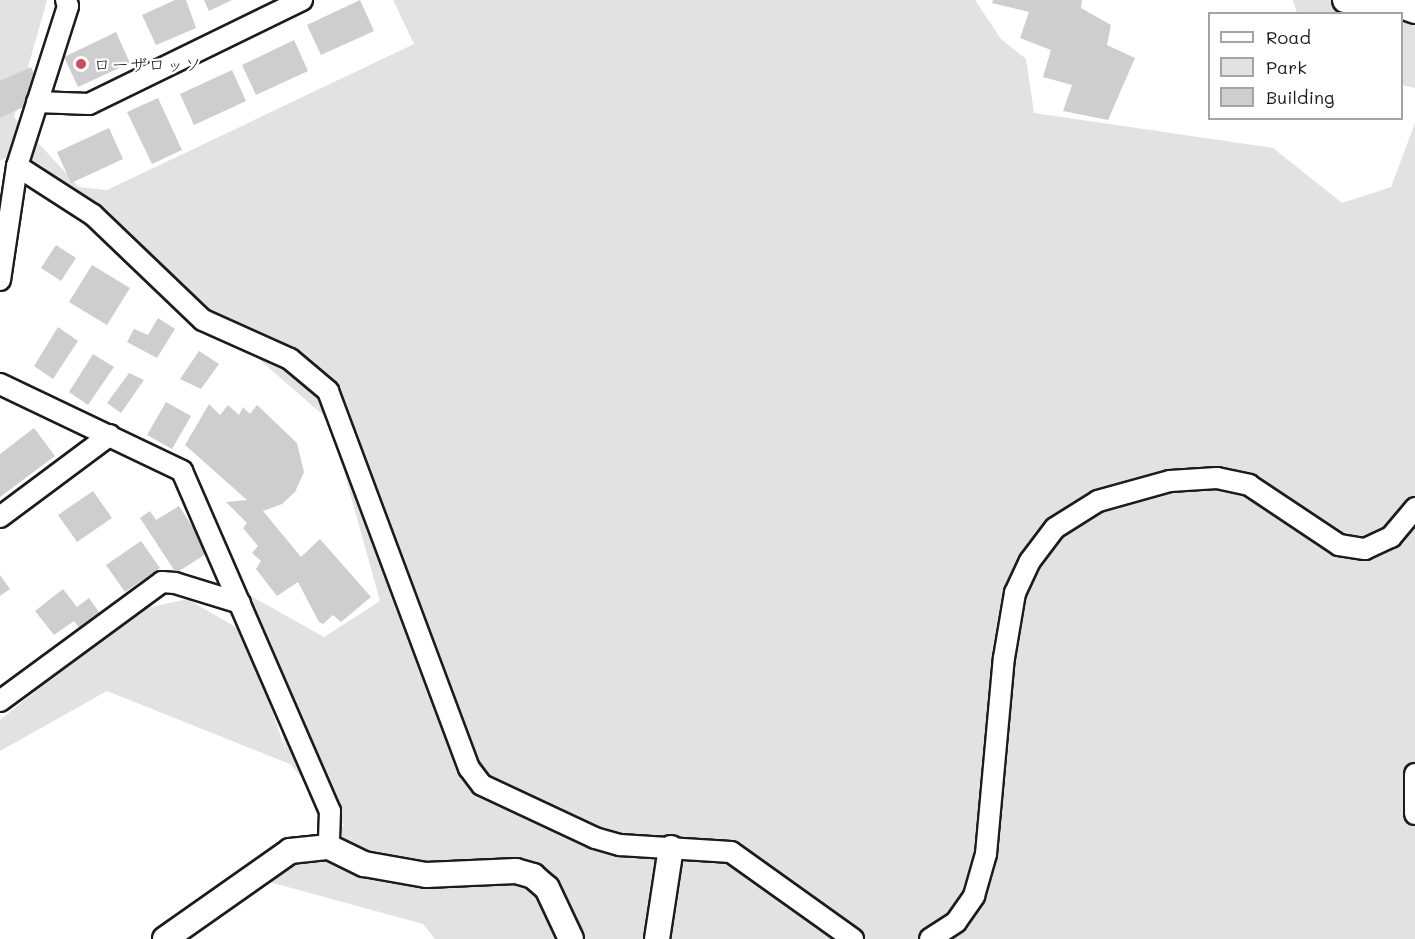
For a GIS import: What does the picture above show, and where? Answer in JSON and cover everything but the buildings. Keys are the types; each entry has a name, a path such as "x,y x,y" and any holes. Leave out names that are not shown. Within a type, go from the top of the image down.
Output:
{"street":[{"path":"0,280 17,166 68,6 66,0"},
{"path":"37,102 89,104 302,0"},
{"path":"1345,0 1398,5 1415,11"},
{"path":"17,166 93,215 203,320 290,359 328,391 469,768 482,785 595,838 620,845 731,852 853,939"},
{"path":"0,384 182,471 330,811 329,847"},
{"path":"0,517 110,435"},
{"path":"930,939 956,921 974,897 986,854 1004,658 1015,593 1030,561 1055,528 1098,501 1170,481 1217,478 1249,485 1339,545 1365,549 1391,537 1415,508"},
{"path":"0,700 162,582 175,583 240,603"},
{"path":"1415,774 1415,814"},
{"path":"165,939 290,851 329,847 364,864 426,875 516,871 533,876 547,888 571,939"},
{"path":"657,939 671,848"}],"green space":[{"path":"0,0 47,0 14,117 79,187 107,190 414,44 393,0 975,0 1001,39 1026,59 1034,113 1273,148 1342,203 1391,187 1415,123 1415,939 435,939 423,924 262,880 344,825 290,764 107,691 0,751 0,720 134,611 187,599 246,633 287,755 249,595 324,637 380,601 330,421 93,215 6,158 0,161"},
{"path":"1293,0 1415,0 1415,88 1403,85 1403,12 1297,12"}],"place":[{"name":"ローザロッソ","path":"81,64"}]}
